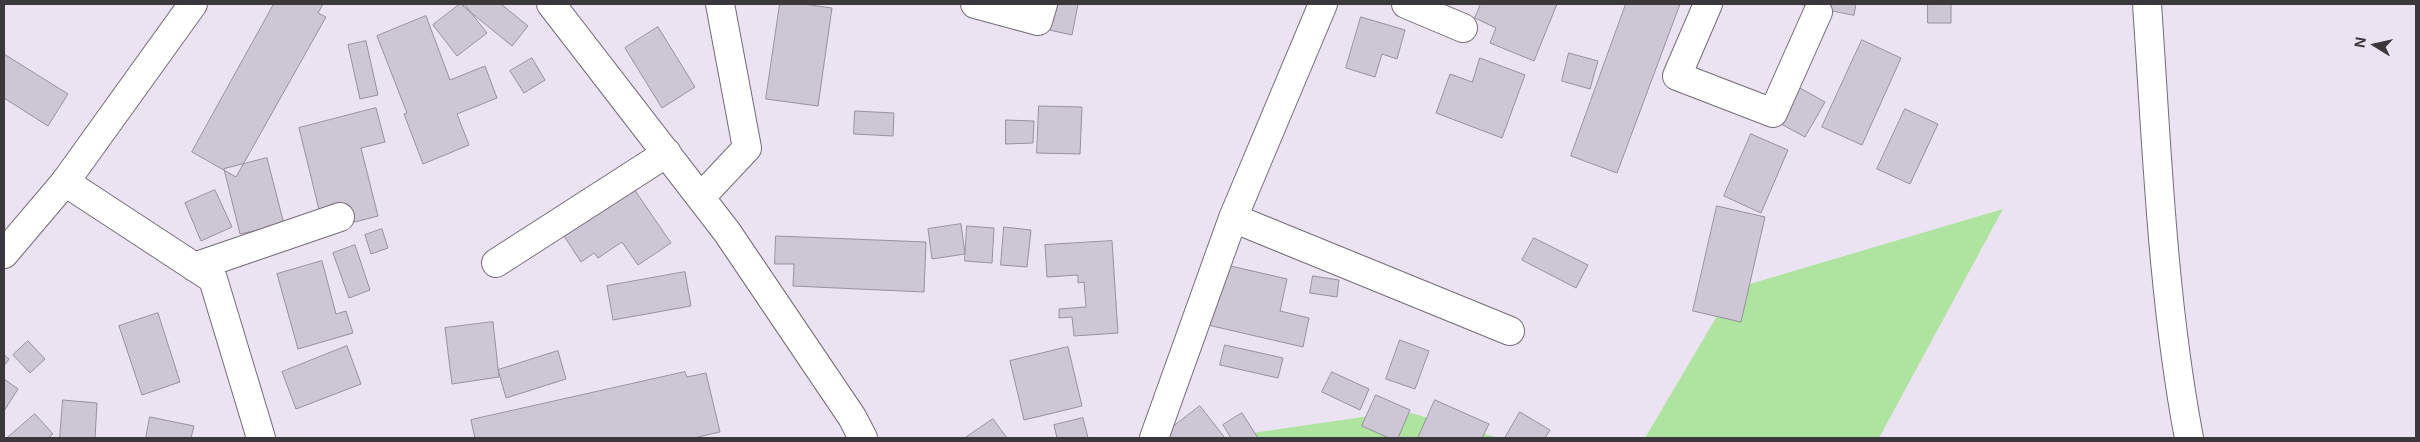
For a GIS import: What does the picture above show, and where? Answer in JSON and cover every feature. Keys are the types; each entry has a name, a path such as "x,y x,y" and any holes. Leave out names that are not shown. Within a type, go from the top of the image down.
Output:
{"street":[{"path":"4,254 65,182 193,4"},
{"path":"551,4 727,232 852,417 863,438"},
{"path":"701,197 747,148 720,4"},
{"path":"975,4 1038,21 1043,4"},
{"path":"1154,438 1233,218 1323,4"},
{"path":"1406,4 1464,28"},
{"path":"1708,4 1677,76 1773,113 1818,12"},
{"path":"2147,4 2164,257 2177,377 2189,438"},
{"path":"496,263 667,152"},
{"path":"65,182 213,279 261,438"},
{"path":"194,267 340,217"},
{"path":"1233,218 1510,332"}],"green space":[{"path":"2003,209 1879,438 1645,438 1733,289"},
{"path":"1404,411 1499,438 1218,438"}],"building":[{"path":"274,4 323,4 318,13 326,17 236,177 192,152"},
{"path":"460,4 464,4 487,33 457,56 433,25"},
{"path":"466,4 501,4 528,26 512,46 463,6"},
{"path":"780,4 803,4 832,8 818,106 766,99"},
{"path":"1045,4 1078,4 1072,35 1040,28"},
{"path":"1481,4 1557,4 1534,61 1490,43 1496,28 1475,18"},
{"path":"1626,4 1680,4 1617,173 1571,156"},
{"path":"1799,4 1856,4 1854,15"},
{"path":"1928,4 1951,4 1951,23 1928,23"},
{"path":"426,16 450,80 485,66 497,98 457,114 469,145 423,164 404,114 407,113 377,36"},
{"path":"1361,17 1405,30 1397,59 1382,54 1375,77 1346,68"},
{"path":"658,27 695,87 662,108 625,48"},
{"path":"1862,40 1901,58 1862,145 1822,127"},
{"path":"366,41 378,95 360,99 348,45"},
{"path":"1569,53 1598,61 1590,89 1562,81"},
{"path":"4,54 68,94 48,126 4,98"},
{"path":"532,58 545,80 524,93 510,71"},
{"path":"1480,58 1525,75 1502,138 1436,113 1450,74 1472,82"},
{"path":"1791,83 1825,102 1805,137 1770,118"},
{"path":"1039,106 1082,107 1080,154 1037,153"},
{"path":"376,108 385,142 361,148 378,216 324,230 299,128"},
{"path":"1905,109 1938,124 1910,184 1877,169"},
{"path":"855,111 894,113 893,136 854,134"},
{"path":"1006,120 1034,121 1033,143 1006,144"},
{"path":"1751,134 1788,150 1761,213 1724,196"},
{"path":"267,158 284,224 240,234 224,169"},
{"path":"634,189 671,243 638,265 622,242 598,258 594,253 581,262 564,236"},
{"path":"215,190 232,227 201,241 185,203"},
{"path":"1717,206 1765,217 1741,322 1693,311"},
{"path":"961,224 965,254 932,259 928,229"},
{"path":"967,226 994,228 992,263 965,261"},
{"path":"1004,227 1031,230 1027,267 1001,265"},
{"path":"382,229 388,248 371,254 365,235"},
{"path":"776,236 926,242 924,292 793,286 794,264 775,264"},
{"path":"1534,238 1588,265 1576,288 1522,260"},
{"path":"1112,241 1118,333 1074,336 1072,317 1059,318 1059,309 1086,307 1084,282 1078,283 1078,275 1047,277 1045,245"},
{"path":"355,245 370,290 349,298 333,253"},
{"path":"322,261 336,314 346,311 353,333 298,349 277,274"},
{"path":"1222,264 1287,279 1280,311 1309,318 1303,347 1208,325"},
{"path":"685,272 691,306 613,320 607,286"},
{"path":"1313,276 1339,280 1337,297 1310,293"},
{"path":"158,313 180,382 142,395 119,326"},
{"path":"493,322 499,377 452,384 445,328"},
{"path":"1400,340 1429,351 1415,389 1386,379"},
{"path":"28,341 45,359 30,373 13,355"},
{"path":"1225,345 1283,358 1278,378 1220,365"},
{"path":"347,346 361,384 296,409 282,372"},
{"path":"1068,347 1082,406 1024,420 1010,361"},
{"path":"558,351 566,379 506,398 498,370"},
{"path":"4,355 9,359 4,366"},
{"path":"685,372 687,377 706,373 720,432 694,438 475,438 471,420"},
{"path":"1332,372 1369,389 1360,410 1322,392"},
{"path":"4,379 18,389 4,411"},
{"path":"1376,395 1410,410 1398,438 1389,438 1362,426"},
{"path":"63,400 97,403 95,438 60,438"},
{"path":"1435,400 1489,424 1482,438 1418,438"},
{"path":"1200,406 1225,438 1160,437"},
{"path":"1520,412 1550,430 1545,438 1505,438"},
{"path":"1242,413 1258,438 1231,438 1223,425"},
{"path":"35,414 53,434 48,438 7,438"},
{"path":"150,417 194,426 191,438 146,438"},
{"path":"1083,418 1088,438 1057,438 1054,425"},
{"path":"993,419 1007,438 965,438"}]}
